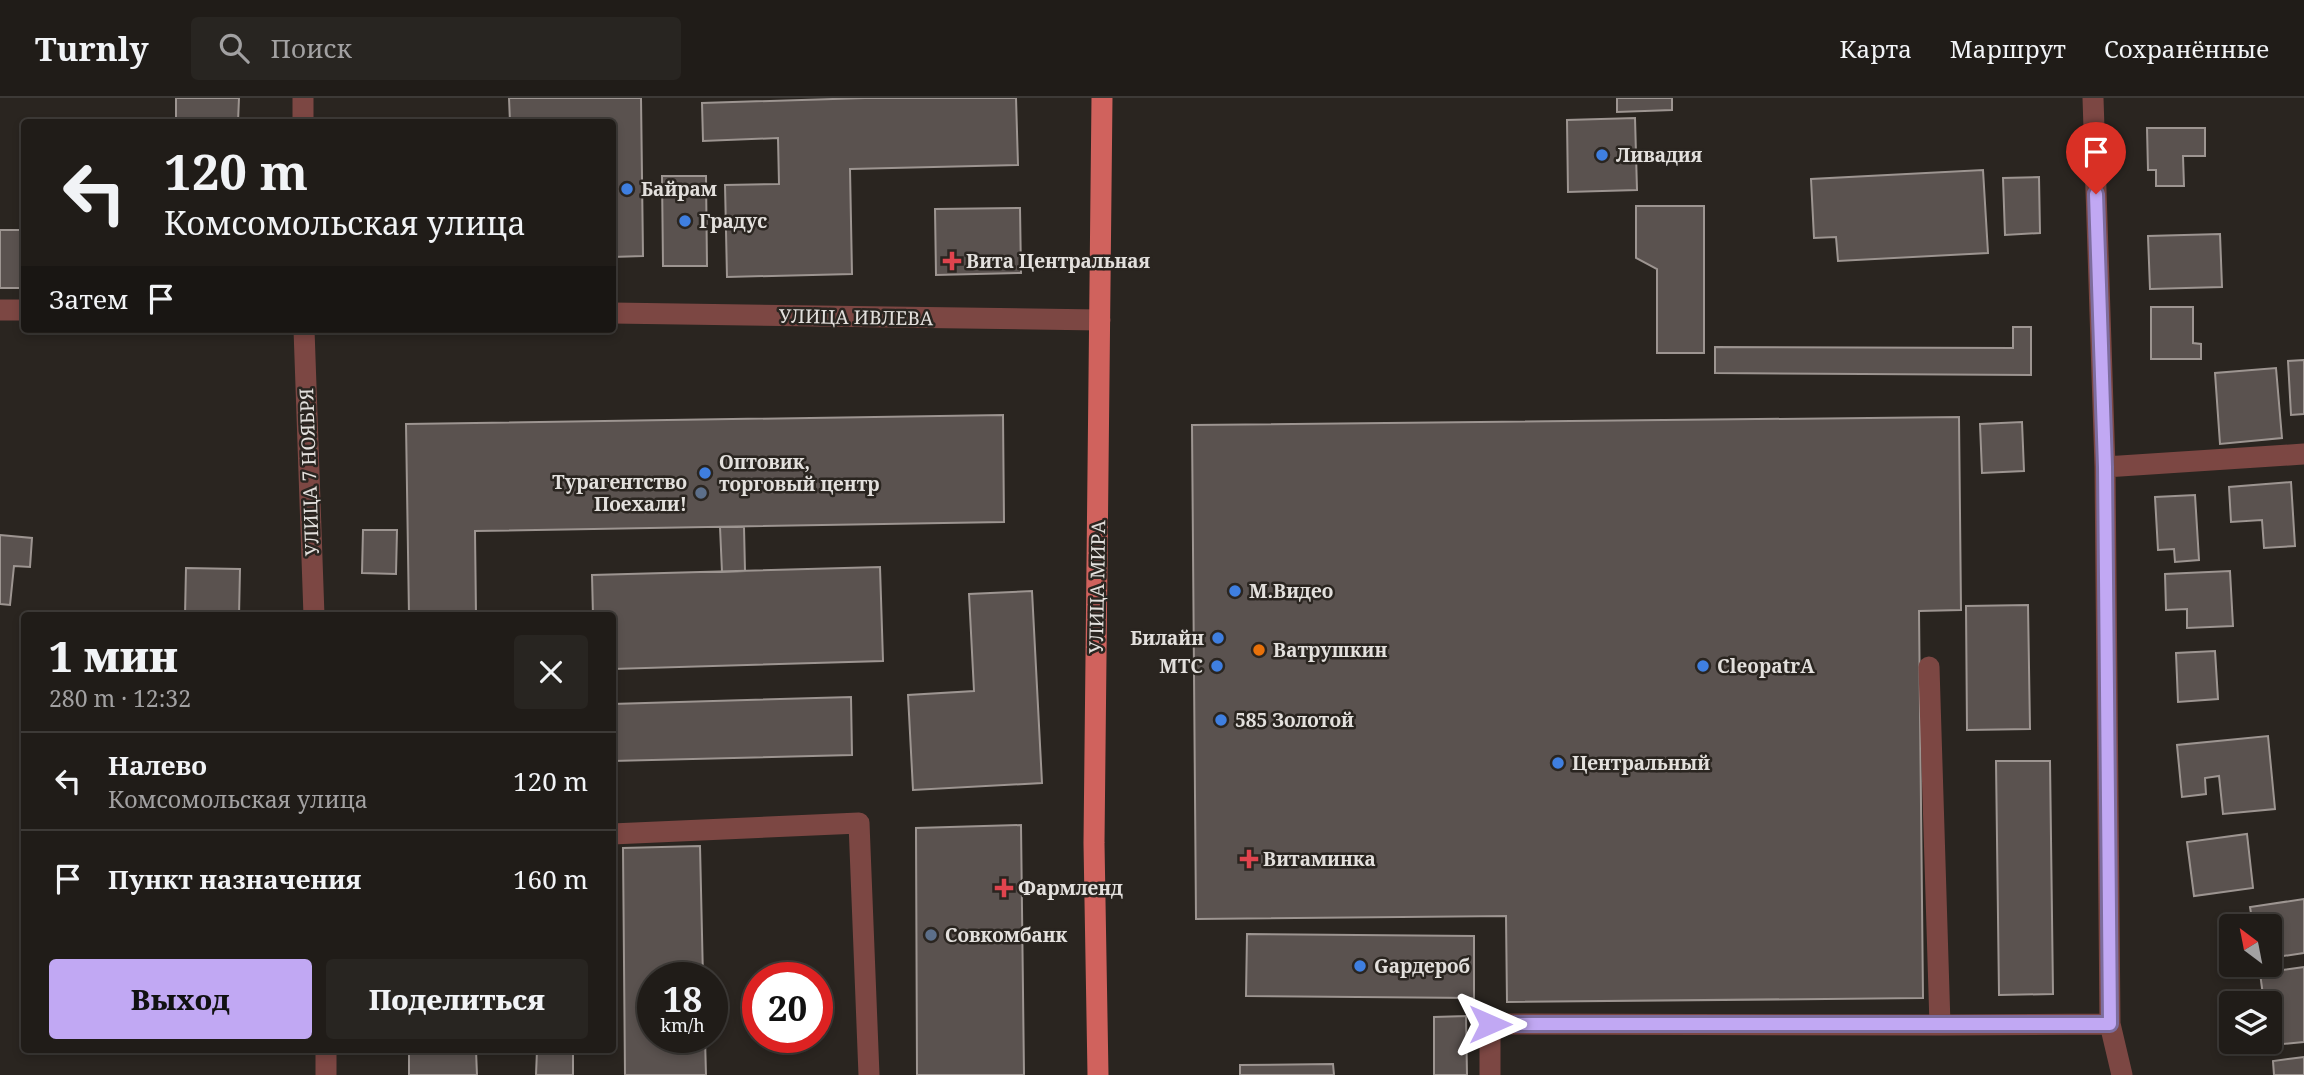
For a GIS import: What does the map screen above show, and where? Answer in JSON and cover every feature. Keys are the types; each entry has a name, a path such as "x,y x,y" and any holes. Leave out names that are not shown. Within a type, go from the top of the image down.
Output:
{"main road":[{"name":"УЛИЦА МИРА","path":"1098,1075 1094,843 1102,98"}],"street":[{"path":"303,98 303,119"},
{"path":"2093,98 2105,467 2110,1024 2122,1075"},
{"path":"0,310 21,310"},
{"name":"УЛИЦА ИВЛЕВА","path":"616,313 1100,320"},
{"name":"УЛИЦА 7 НОЯБРЯ","path":"304,333 314,612"},
{"path":"2105,467 2304,454"},
{"path":"1929,667 1940,1025"},
{"path":"616,834 859,823 869,1075"},
{"path":"1490,1075 1490,1024 2110,1024"},
{"path":"326,1053 326,1075"}],"building":[{"path":"176,98 239,98 238,119 176,119"},
{"name":"Байрам","path":"509,98 641,98 643,256 616,257 616,119 510,119"},
{"path":"865,98 1016,98 1018,165 850,169 852,274 727,277 725,185 779,184 778,138 703,141 702,103"},
{"path":"1617,98 1672,98 1672,110 1617,112"},
{"path":"1635,118 1637,190 1568,192 1567,120"},
{"path":"2147,128 2205,128 2205,156 2183,156 2184,186 2156,186 2156,170 2148,170"},
{"path":"1983,170 1988,253 1838,261 1836,237 1814,238 1811,179"},
{"path":"662,176 706,176 707,266 663,266"},
{"path":"2039,177 2040,233 2005,235 2003,178"},
{"path":"1636,206 1704,206 1704,353 1657,353 1657,269 1636,258"},
{"path":"1020,208 1021,273 936,275 935,209"},
{"path":"0,230 21,230 21,288 0,288"},
{"path":"2220,234 2222,287 2150,289 2148,236"},
{"path":"2151,307 2193,307 2193,343 2201,344 2201,359 2151,359"},
{"path":"2013,327 2031,327 2031,375 1715,373 1715,347 2013,348"},
{"path":"2304,360 2304,414 2291,415 2288,361"},
{"path":"2276,368 2282,438 2220,444 2215,373"},
{"name":"Оптовик, торговый центр","path":"1003,415 1004,522 475,531 476,612 409,612 406,424"},
{"name":"Центральный","path":"1959,417 1961,610 1919,611 1923,998 1507,1002 1506,916 1196,919 1192,425"},
{"path":"2022,422 2024,471 1982,473 1980,424"},
{"path":"2291,482 2295,546 2264,548 2262,520 2231,522 2229,487"},
{"path":"2195,495 2199,560 2175,562 2174,549 2158,550 2155,497"},
{"path":"720,527 744,527 745,571 722,572"},
{"path":"363,530 397,530 396,574 362,573"},
{"path":"0,535 32,538 30,567 14,566 10,605 0,604"},
{"path":"880,567 883,661 616,669 616,612 593,612 592,575"},
{"path":"186,568 240,569 239,612 185,612"},
{"path":"2230,571 2233,626 2187,628 2187,609 2166,610 2165,574"},
{"path":"1032,591 1042,783 913,790 908,695 974,691 969,594"},
{"path":"2028,605 2030,729 1967,730 1966,606"},
{"path":"2215,651 2218,699 2178,702 2176,653"},
{"path":"851,697 852,755 616,761 616,704"},
{"path":"2268,736 2275,809 2223,814 2219,776 2205,778 2206,794 2182,797 2177,745"},
{"path":"1996,761 2050,761 2053,994 1999,995"},
{"path":"1021,825 1024,1075 917,1075 916,828"},
{"path":"2247,834 2253,888 2194,896 2187,842"},
{"path":"700,846 703,962 637,962 637,1053 705,1053 706,1075 625,1075 623,848"},
{"path":"21,883 21,1039 20,1039"},
{"path":"2304,899 2304,953 2282,956 2282,914 2251,914 2250,907"},
{"path":"1247,934 1474,936 1474,998 1246,996"},
{"path":"2304,967 2304,1042 2283,1044 2282,991 2262,991 2261,977 2282,977 2282,970"},
{"path":"1466,1016 1467,1075 1434,1075 1434,1017"},
{"path":"409,1053 476,1053 477,1075 409,1075"},
{"path":"537,1053 573,1053 573,1075 536,1075"},
{"path":"2304,1057 2304,1075 2274,1075 2273,1061"},
{"path":"1333,1064 1334,1075 1240,1075 1240,1065"}],"place":[{"name":"Ливадия","path":"1602,155"},
{"name":"Байрам","path":"627,189"},
{"name":"Градус","path":"685,221"},
{"name":"Вита Центральная","path":"952,261"},
{"name":"Оптовик, торговый центр","path":"705,473"},
{"name":"Турагентство Поехали!","path":"701,493"},
{"name":"М.Видео","path":"1235,591"},
{"name":"Билайн","path":"1218,638"},
{"name":"Ватрушкин","path":"1259,650"},
{"name":"МТС","path":"1217,666"},
{"name":"CleopatrA","path":"1703,666"},
{"name":"585 Золотой","path":"1221,720"},
{"name":"Центральный","path":"1558,763"},
{"name":"Витаминка","path":"1249,859"},
{"name":"Фармленд","path":"1004,888"},
{"name":"Совкомбанк","path":"931,935"},
{"name":"Gардероб","path":"1360,966"}],"route":[{"path":"1490,1024 2110,1024 2105,467 2096,194"}]}
